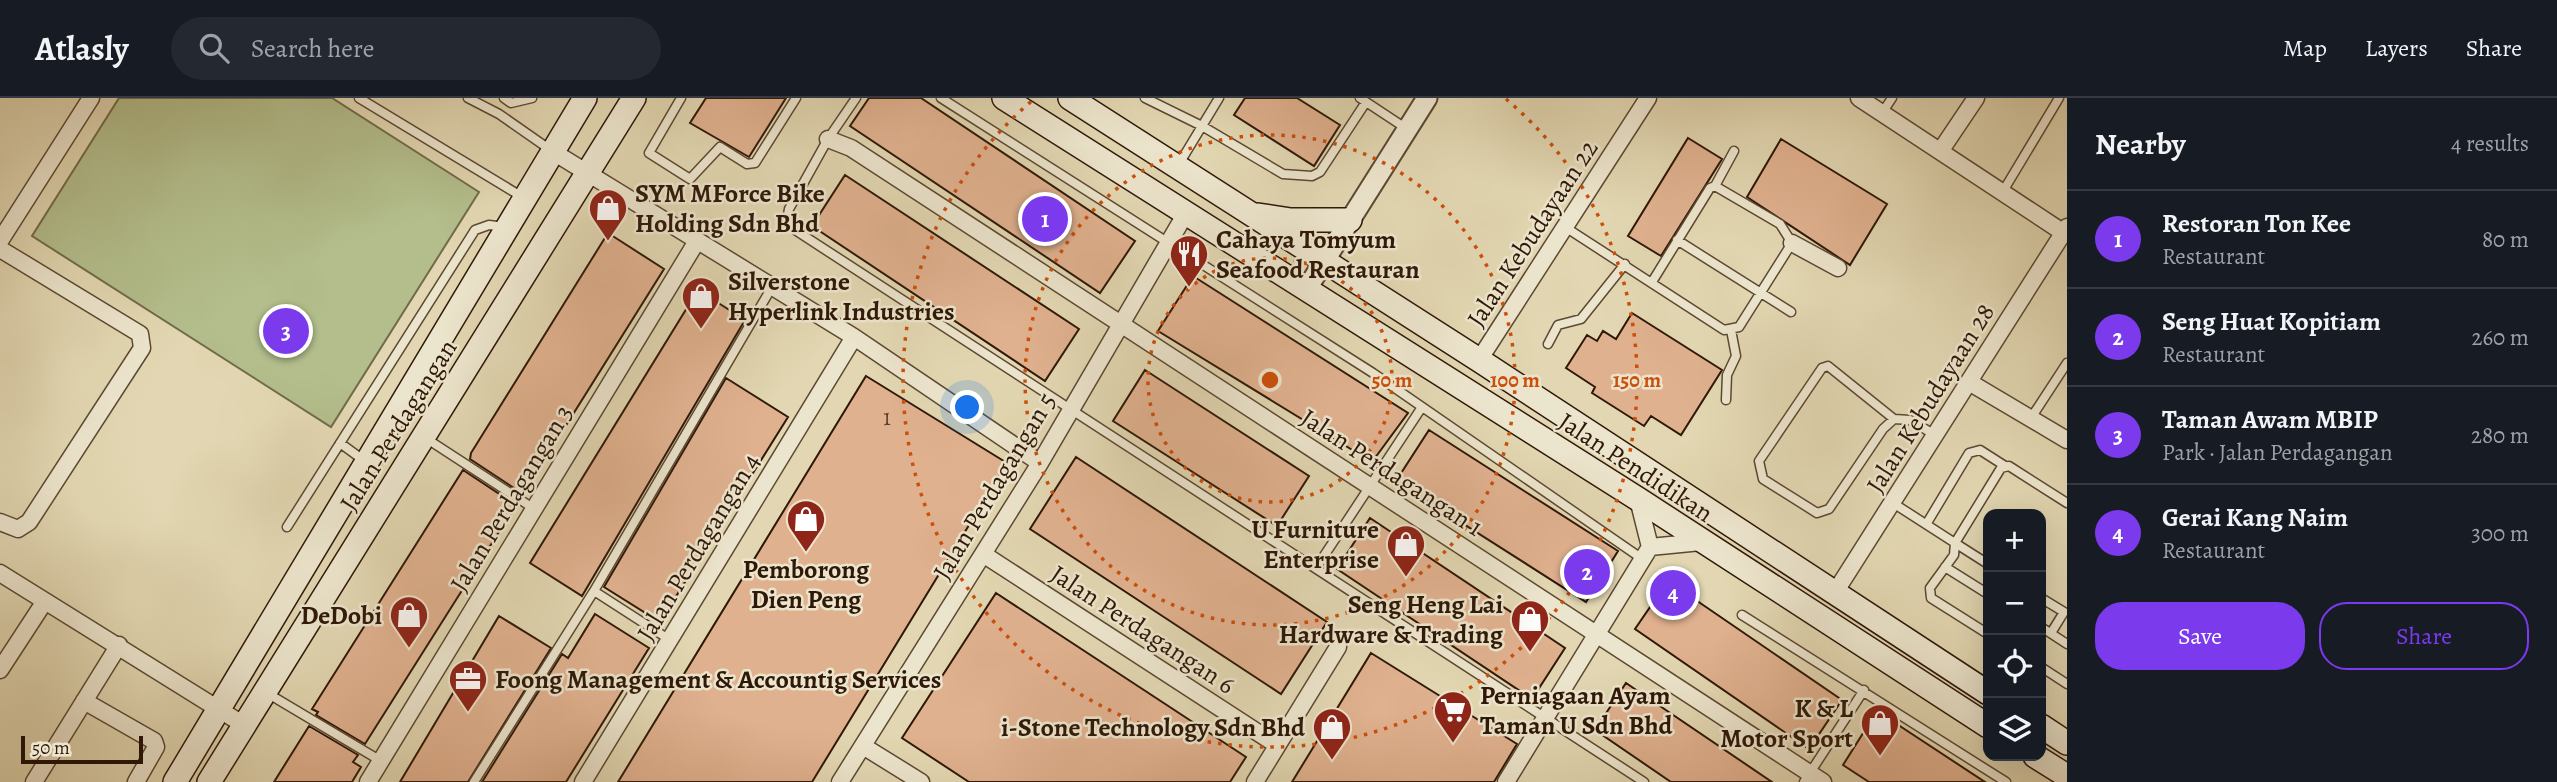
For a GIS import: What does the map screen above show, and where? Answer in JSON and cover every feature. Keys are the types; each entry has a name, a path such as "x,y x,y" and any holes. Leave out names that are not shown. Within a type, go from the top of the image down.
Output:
{"main road":[{"name":"Jalan Perdagangan","path":"175,782 555,153 585,98"},
{"name":"Jalan Perdagangan","path":"209,782 590,173 634,98"},
{"name":"Jalan Pendidikan","path":"1004,98 1638,499 1983,723"},
{"name":"Jalan Pendidikan","path":"1070,98 1323,263 1479,360 1983,690"},
{"path":"1251,214 1291,220 1350,220"},
{"path":"2046,729 2067,743"},
{"path":"2043,761 2067,776"}],"street":[{"path":"0,241 91,98"},
{"path":"1306,290 1427,98"},
{"name":"Jalan Kebudayaan 22","path":"1479,360 1648,98"},
{"path":"1859,98 2003,193 2066,230"},
{"path":"1941,150 1976,98"},
{"name":"Jalan Perdagangan 1","path":"828,139 850,148 1121,324 1812,779"},
{"path":"555,153 855,337 1040,463"},
{"name":"Jalan Perdagangan 5","path":"840,782 1040,463 1186,213"},
{"name":"Jalan Kebudayaan 28","path":"1833,594 1894,503 2066,230"},
{"name":"Jalan Perdagangan 3","path":"368,782 697,241"},
{"path":"1792,243 1838,268"},
{"path":"0,249 140,334 142,348 29,522 19,529 0,522"},
{"name":"Jalan Perdagangan 4","path":"583,782 855,337"},
{"path":"1969,382 2067,440"},
{"path":"1506,782 1646,553 1638,499"},
{"path":"1646,553 1683,541 1701,542"},
{"name":"Jalan Perdagangan 6","path":"983,554 1277,745"},
{"path":"0,573 244,725"},
{"path":"0,670 45,601"},
{"path":"34,782 118,645"},
{"path":"1255,782 1338,647"},
{"path":"84,701 154,741 156,747 153,755 136,782"},
{"path":"863,746 921,782"}],"lane":[{"path":"359,98 527,199"},
{"path":"468,98 499,114 555,153"},
{"path":"504,98 512,103 532,98"},
{"path":"681,98 649,153 691,179 720,147 747,164 755,163 796,98"},
{"path":"856,98 828,139 789,209 787,222 795,230 1644,782"},
{"path":"941,98 1646,553"},
{"path":"1145,98 1202,126 1283,174 1311,176 1320,172 1363,100 1407,129"},
{"path":"1178,167 1219,98"},
{"path":"1882,113 1892,98"},
{"path":"2003,193 2059,98"},
{"path":"1652,282 1710,188 1715,186 1734,151"},
{"path":"1565,227 1724,330 1731,330 1739,327 1792,243 1780,224 1715,186"},
{"path":"287,527 475,230 489,225 509,228"},
{"path":"1677,240 1791,312"},
{"path":"1548,344 1558,325 1581,319 1625,264"},
{"path":"474,782 594,591 772,287"},
{"path":"1726,400 1727,375 1736,356 1731,330"},
{"path":"2031,418 2067,363"},
{"path":"1894,419 1883,429 1829,509 1817,513 1763,479 1759,472 1759,461 1817,370 1828,366 1894,419 1909,420 1936,436"},
{"path":"1316,568 1422,407"},
{"path":"424,437 533,508"},
{"path":"340,443 368,463"},
{"path":"1927,523 1969,453 1980,450 2067,503"},
{"path":"1983,631 1931,598 1930,588 1954,555 1955,543 2005,466"},
{"path":"1894,503 1983,561"},
{"path":"1945,567 1983,591"},
{"path":"594,591 670,640"},
{"path":"2046,601 2064,612 2050,633"},
{"path":"1742,615 2006,782"},
{"path":"2046,630 2067,644"},
{"path":"2046,670 2067,684"},
{"path":"1812,779 1864,690"},
{"path":"265,691 381,761"}],"green space":[{"path":"119,98 332,98 479,192 331,427 32,236"}],"building":[{"path":"706,98 786,98 749,157 690,123"},
{"path":"869,98 921,98 1135,241 1100,293 850,126"},
{"path":"1245,98 1297,98 1340,125 1314,166 1234,115"},
{"path":"1688,138 1722,159 1661,256 1628,236"},
{"path":"1781,139 1887,204 1850,265 1747,197"},
{"path":"845,175 1079,329 1045,381 812,226"},
{"path":"608,233 664,269 523,494 470,459 471,453"},
{"path":"1193,276 1408,413 1372,462 1158,331"},
{"path":"698,290 745,320 582,596 530,563"},
{"path":"1632,313 1722,370 1681,435 1651,416 1644,426 1592,393 1595,387 1566,368 1587,335 1597,341 1603,331 1616,339"},
{"path":"1145,370 1309,476 1277,526 1113,421"},
{"path":"866,376 1007,463 812,782 618,782"},
{"path":"726,378 788,417 660,622 604,587"},
{"path":"1429,430 1618,551 1586,602 1396,481"},
{"path":"1076,457 1327,622 1281,694 1030,529"},
{"path":"463,470 516,505 365,744 316,715 318,712 312,709"},
{"path":"1370,518 1565,648 1532,699 1337,569"},
{"path":"1668,581 1842,700 1809,749 1635,629"},
{"path":"996,593 1246,757 1230,782 969,782 902,738"},
{"path":"595,614 649,648 566,782 482,782 562,654 568,658"},
{"path":"499,616 551,648 468,782 400,782"},
{"path":"1371,653 1517,744 1494,782 1292,782"},
{"path":"1626,683 1772,782 1671,782 1595,730"},
{"path":"1877,711 1985,782 1869,782 1843,765"},
{"path":"309,726 358,755 353,762 361,767 352,782 274,782"}],"place":[{"name":"Restoran Ton Kee","path":"1045,219"},
{"name":"SYM MForce Bike Holding Sdn Bhd","path":"608,242"},
{"name":"Cahaya Tomyum Seafood Restauran","path":"1189,288"},
{"name":"Silverstone Hyperlink Industries","path":"701,330"},
{"name":"Taman Awam MBIP","path":"286,331"},
{"name":"Pemborong Dien Peng","path":"806,553"},
{"name":"Seng Huat Kopitiam","path":"1587,572"},
{"name":"U Furniture Enterprise","path":"1406,578"},
{"name":"Gerai Kang Naim","path":"1673,593"},
{"name":"DeDobi","path":"409,649"},
{"name":"Seng Heng Lai Hardware & Trading","path":"1530,653"},
{"name":"Foong Management & Accountig Services","path":"468,713"},
{"name":"Perniagaan Ayam Taman U Sdn Bhd","path":"1453,744"},
{"name":"K & L Motor Sport","path":"1880,757"},
{"name":"i-Stone Technology Sdn Bhd","path":"1332,761"}]}
